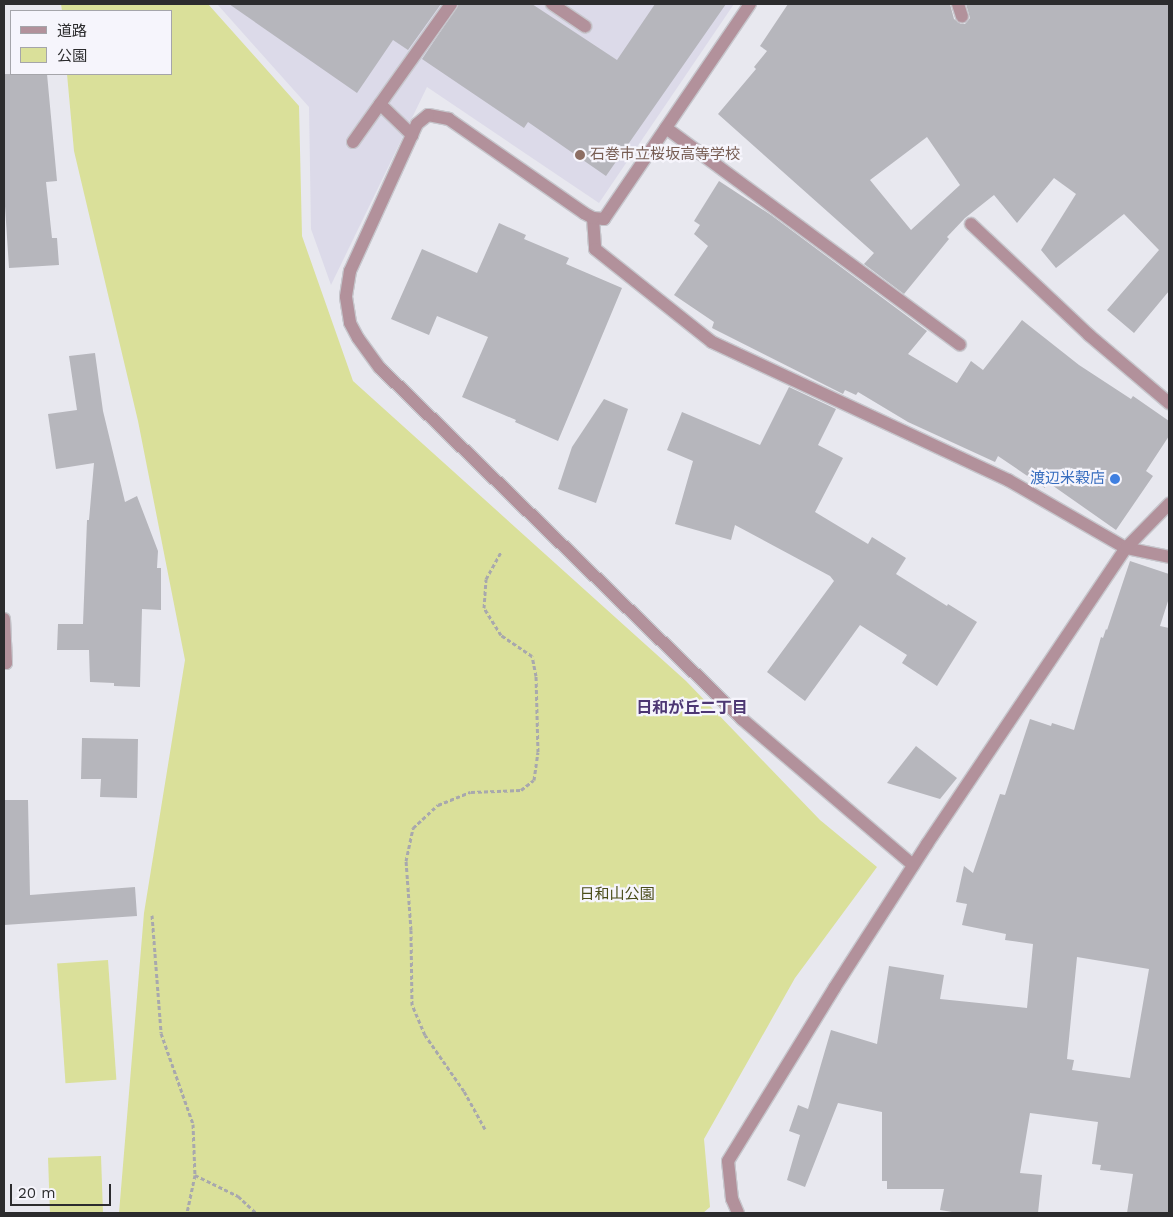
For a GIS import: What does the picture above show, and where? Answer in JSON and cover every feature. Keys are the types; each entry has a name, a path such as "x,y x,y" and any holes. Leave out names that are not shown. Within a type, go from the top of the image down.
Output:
{"street":[{"path":"353,142 451,4"},
{"path":"552,4 584,26"},
{"path":"750,4 604,219 593,218 449,118 428,115 418,124 412,135 350,272 346,297 350,323 358,338 380,368 742,719 913,865"},
{"path":"380,104 412,135"},
{"path":"666,128 960,345"},
{"path":"593,218 595,248 712,342 1008,480 1126,548 1169,557"},
{"path":"971,224 1089,335 1169,403"},
{"path":"738,1213 732,1199 728,1161 913,865 1126,548 1169,504"},
{"path":"4,619 6,663 4,663"}],"path":[{"path":"485,1129 464,1091 425,1035 412,1005 411,930 406,861 413,828 438,805 471,792 521,790 534,780 538,752 536,676 532,656 501,635 484,608 486,579 502,552"},
{"path":"152,915 161,1032 193,1124 196,1175 187,1213"},
{"path":"196,1175 238,1196 256,1213"}],"shaded area":[{"name":"石巻市立桜坂高等学校","path":"217,4 734,4 599,203 427,87 331,285 311,229 309,107"}],"green space":[{"name":"日和山公園","path":"61,4 208,4 299,106 302,236 353,381 686,681 820,820 877,867 795,978 704,1139 710,1207 703,1213 119,1213 144,913 185,660 138,421 74,151 67,75 172,75 172,10 62,10"},
{"path":"108,960 116,1080 65,1083 57,964"},
{"path":"101,1156 103,1213 50,1213 48,1158"}],"building":[{"path":"229,4 441,4 408,50 393,40 357,93"},
{"path":"459,4 532,4 617,60 655,4 726,4 606,176 528,122 524,128 422,59"},
{"path":"788,4 950,4 954,19 961,24 965,24 970,18 966,4 1169,4 1169,291 1134,333 1107,310 1159,250 1124,214 1056,268 1041,250 1076,194 1054,178 1017,223 994,195 965,218 947,237 949,239 904,294 864,264 874,253 718,114 756,69 754,67 767,51 760,46","holes":["927,137 960,185 911,230 870,180"]},
{"path":"4,74 47,75 57,181 46,182 52,238 57,238 59,265 9,268 4,191"},
{"path":"719,181 771,215 927,331 908,354 957,383 971,361 983,370 1022,320 1079,365 1131,399 1133,396 1169,421 1169,436 1146,471 1153,476 1116,530 1049,483 1045,488 998,456 995,462 908,422 858,392 856,395 845,390 843,394 712,328 714,322 674,295 708,246 694,234 700,225 694,221"},
{"path":"499,223 526,235 524,239 569,258 566,264 622,288 558,441 515,422 516,420 462,397 488,337 437,316 429,335 391,319 422,249 477,273"},
{"path":"95,353 103,411 125,502 137,496 158,551 157,568 161,568 161,610 142,609 140,687 114,686 114,683 90,682 89,650 57,650 58,624 83,624 87,520 89,520 94,463 56,469 48,414 77,410 69,356"},
{"path":"789,387 836,409 818,445 843,458 815,512 868,544 872,537 906,558 896,574 947,606 948,604 977,622 937,686 902,663 907,655 860,625 805,701 767,672 834,581 830,576 735,525 731,540 675,524 693,461 667,450 682,412 760,445"},
{"path":"604,399 628,409 596,503 558,489 572,447"},
{"path":"1130,561 1169,574 1169,598 1160,626 1169,628 1169,1213 1127,1213 1133,1174 1100,1170 1101,1165 1092,1164 1098,1122 1030,1113 1020,1173 1042,1175 1038,1213 958,1213 940,1210 944,1189 887,1189 887,1181 882,1181 882,1112 838,1103 805,1187 787,1180 800,1135 789,1131 798,1105 808,1109 831,1030 877,1044 889,966 944,975 940,999 1027,1008 1033,944 1005,940 1006,934 962,925 967,904 956,902 964,866 973,873 1000,794 1005,795 1030,719 1051,726 1052,723 1074,730 1101,637 1103,638","holes":["1077,957 1149,969 1130,1078 1072,1070 1074,1060 1067,1059"]},
{"path":"82,738 138,739 137,798 100,797 101,779 81,779"},
{"path":"916,746 957,778 940,799 887,783"},
{"path":"4,800 28,800 30,895 135,887 137,916 4,925"}],"place":[{"name":"石巻市立桜坂高等学校","path":"580,155"},
{"name":"渡辺米穀店","path":"1115,479"}],"district":[{"name":"日和が丘二丁目","path":"692,708"}]}
